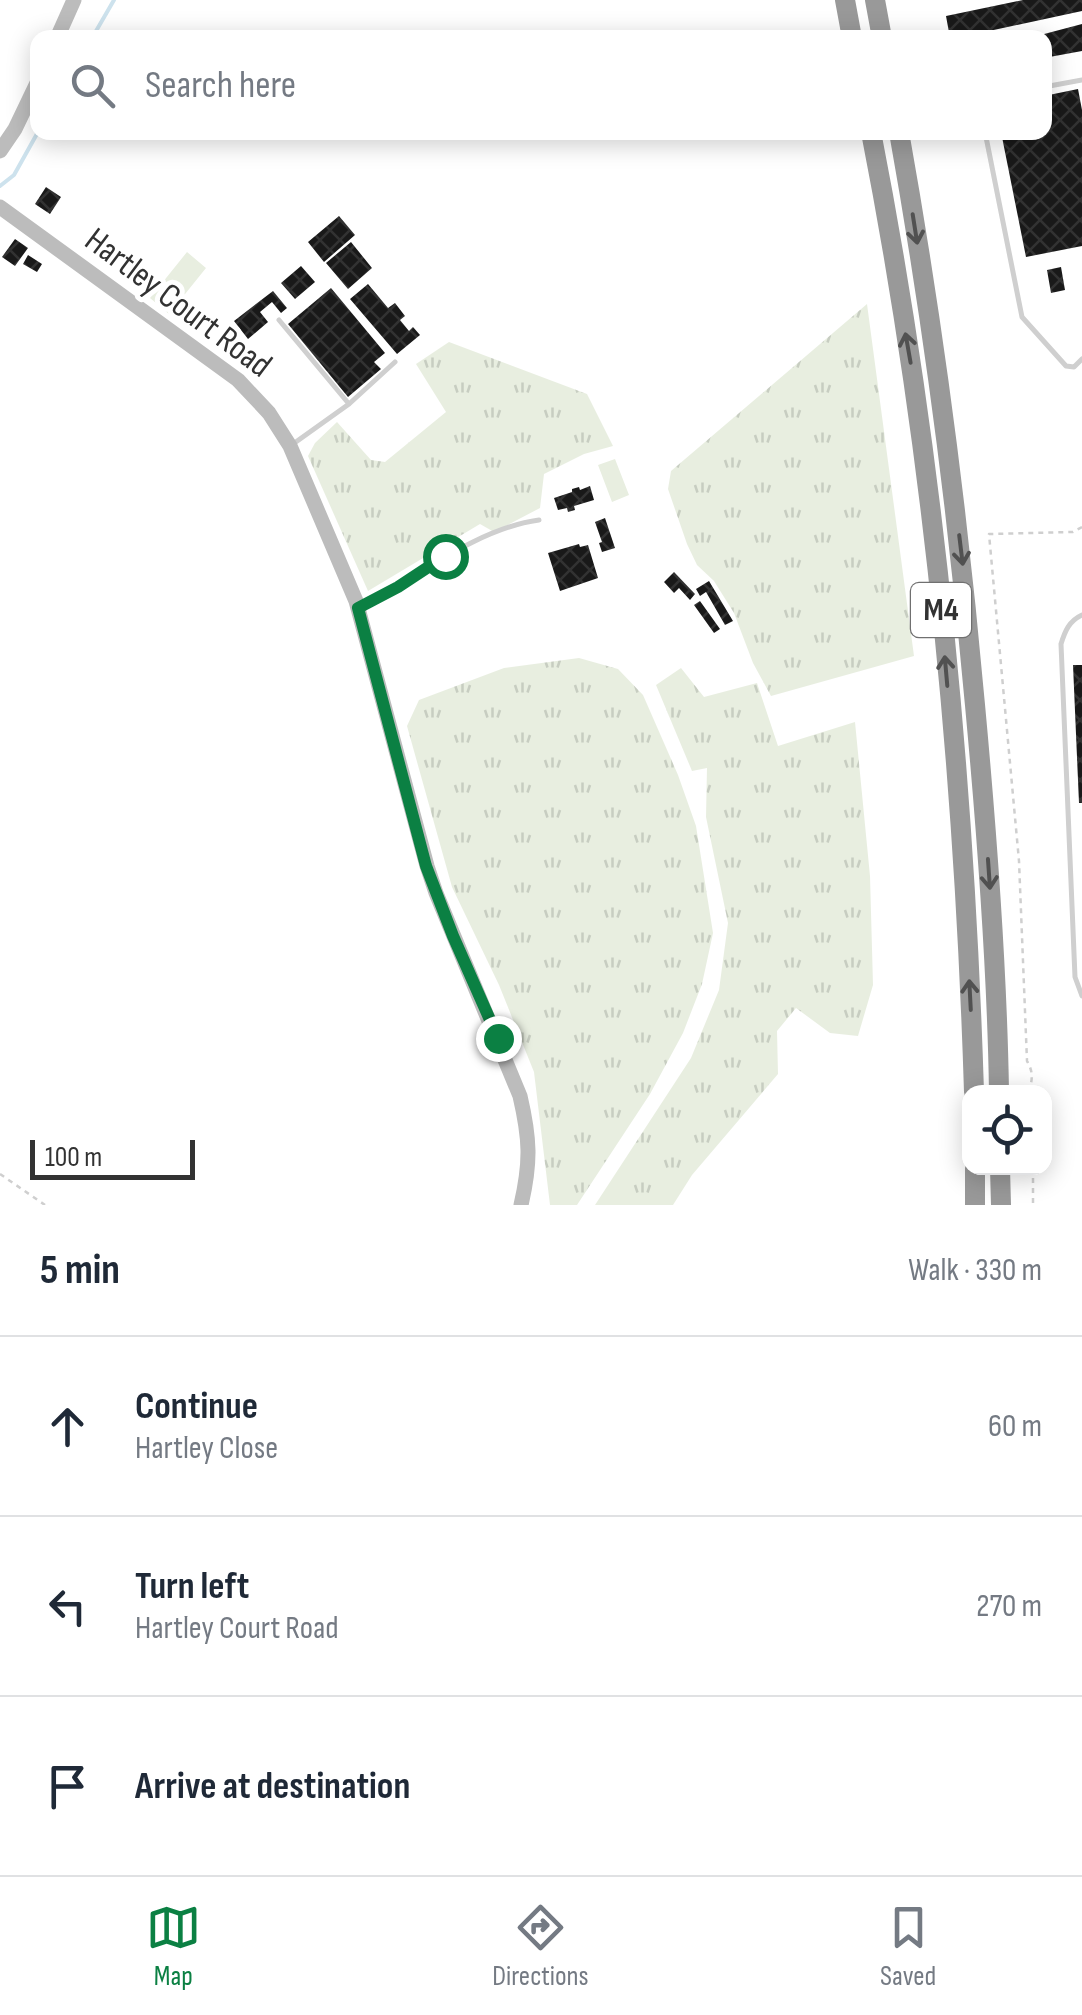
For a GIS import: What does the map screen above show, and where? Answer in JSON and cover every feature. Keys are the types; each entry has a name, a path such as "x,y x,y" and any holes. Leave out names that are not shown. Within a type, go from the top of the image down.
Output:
{"highway":[{"path":"845,0 851,30"},
{"path":"875,0 881,30"},
{"name":"M4","path":"872,140 914,378 938,570 967,926 974,1085"},
{"name":"M4","path":"900,140 939,380 963,567 984,796 997,986 999,1085"},
{"path":"975,1175 975,1205"},
{"path":"1000,1175 1001,1205"}],"street":[{"path":"61,30 74,0"},
{"path":"0,151 30,97"},
{"name":"Hartley Court Road","path":"0,207 238,380 269,413 290,446 358,608 426,866 520,1096 529,1163 521,1205"}],"lane":[{"path":"1052,85 1082,80"},
{"path":"987,140 1022,316 1066,366 1074,367 1082,360"},
{"path":"278,320 349,404"},
{"path":"290,446 349,404 395,362"},
{"path":"358,608 445,556 517,523 539,520"},
{"path":"1082,615 1064,631 1062,644 1075,977 1082,996"}],"path":[{"path":"1032,1085 1032,1069 1027,1061 1019,861 990,534 1073,532 1082,527"},
{"path":"0,1174 44,1205"},
{"path":"1033,1175 1033,1205"}],"green space":[{"path":"187,252 206,268 169,314 150,298"},
{"path":"867,304 914,656 771,696 753,663 734,613 714,581 697,565 687,544 668,489 671,471"},
{"path":"449,342 587,394 613,446 584,454 544,474 540,508 494,532 480,524 368,591 308,456 315,443 337,422 371,460 385,462 446,412 416,364"},
{"path":"615,459 629,495 612,502 598,465"},
{"path":"579,658 618,669 643,695 696,826 713,933 702,984 683,1033 650,1094 577,1205 550,1205 534,1072 499,985 452,887 407,726 419,700 504,668"},
{"path":"681,668 704,697 757,683 778,746 855,722 870,876 873,985 858,1036 830,1033 796,1008 777,1031 778,1074 692,1175 673,1205 595,1205 691,1058 719,990 728,923 706,817 707,768 692,771 656,685"}],"building":[{"path":"1023,0 1082,0 1082,11 994,30 949,30 946,16"},
{"path":"1082,24 1082,51 1052,57 1052,32"},
{"path":"1078,89 1082,110 1082,246 1026,257 1003,140 1052,140 1052,94"},
{"path":"46,187 61,197 50,214 35,204"},
{"path":"339,216 355,235 324,262 308,242"},
{"path":"15,239 28,248 15,266 2,257"},
{"path":"351,242 372,268 348,289 326,263"},
{"path":"28,255 42,264 37,272 23,264"},
{"path":"301,266 315,282 295,299 281,283"},
{"path":"1061,267 1065,290 1051,293 1047,270"},
{"path":"368,284 388,308 395,303 405,316 400,320 409,331 413,327 420,335 397,354 350,299"},
{"path":"331,288 385,353 374,362 381,369 348,397 288,324"},
{"path":"273,291 287,308 281,313 272,302 260,312 268,322 248,339 234,321"},
{"path":"590,486 594,500 568,512 567,508 558,510 554,498"},
{"path":"605,518 615,548 602,552 595,522"},
{"path":"588,545 598,578 560,591 548,553"},
{"path":"674,572 695,594 690,600 679,588 674,593 664,582"},
{"path":"709,581 733,621 725,625 706,592 700,596 696,589"},
{"path":"700,601 720,629 714,633 694,605"},
{"path":"1073,665 1082,665 1082,803 1079,803"}],"waterway":[{"path":"97,30 114,0"},
{"path":"0,186 14,175 34,140"}],"route":[{"path":"445,556 358,608 426,866 498,1038"}]}
